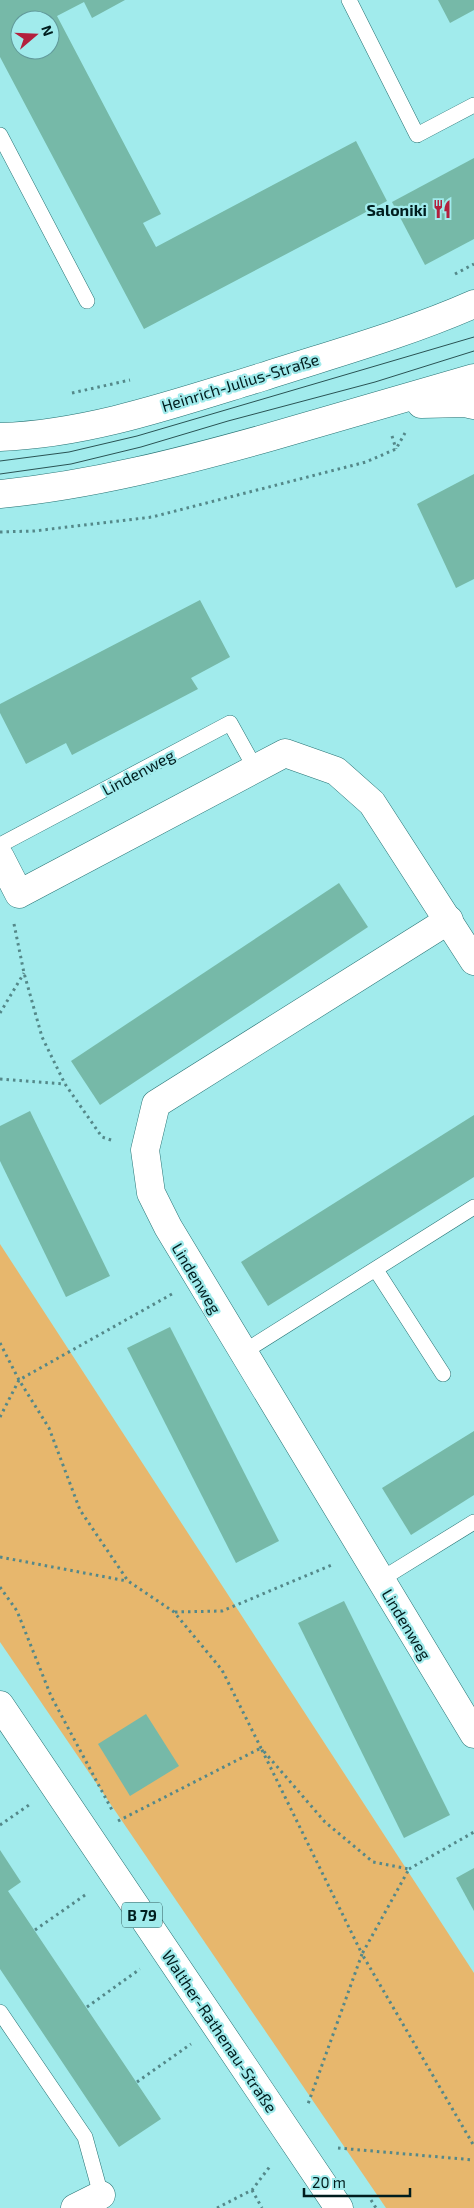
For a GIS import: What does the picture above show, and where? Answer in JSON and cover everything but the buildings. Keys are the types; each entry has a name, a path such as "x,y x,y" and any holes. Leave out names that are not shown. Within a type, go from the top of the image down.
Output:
{"street":[{"name":"Heinrich-Julius-Straße","path":"0,437 21,436 99,424 363,345 474,304"},
{"path":"0,494 93,482 180,462 474,378"},
{"path":"382,405 465,403 474,405"},
{"path":"0,857 19,894 285,753 336,771 372,803 474,960"},
{"name":"Lindenweg","path":"449,920 156,1104 145,1150 151,1193 168,1227 242,1353 474,1734"},
{"name":"Walther-Rathenau-Straße","path":"0,1705 339,2208"},
{"path":"75,2208 101,2195"}],"lane":[{"path":"349,0 418,135 474,105"},
{"path":"0,135 87,301"},
{"name":"Lindenweg","path":"0,845 230,723 255,768"},
{"path":"242,1353 474,1207"},
{"path":"376,1270 443,1374"},
{"path":"380,1580 474,1522"},
{"path":"0,2012 84,2137 101,2195"}],"path":[{"path":"72,394 138,378"},
{"path":"0,532 34,531 152,517 366,462 396,449"},
{"path":"19,894 12,918 24,973 42,1038 65,1084 102,1137 145,1150"},
{"path":"0,1013 24,973"},
{"path":"0,1080 65,1084"},
{"path":"0,1417 19,1380 198,1280"},
{"path":"0,1343 19,1380 49,1428 80,1510 128,1581 174,1612 222,1670 362,1954 474,2146"},
{"path":"174,1612 222,1611 363,1552"},
{"path":"0,1557 128,1581"},
{"path":"0,1587 17,1611 50,1696 124,1829"},
{"path":"118,1821 261,1748"},
{"path":"261,1748 325,1822 352,1845 373,1862 409,1869"},
{"path":"0,1826 29,1805"},
{"path":"302,2099 307,2106 362,1954 409,1869 474,1832"},
{"path":"35,1930 89,1892"},
{"path":"86,2007 141,1969"},
{"path":"137,2082 192,2044"},
{"path":"217,2208 252,2190 272,2164 298,2146"},
{"path":"341,2156 336,2148 474,2160"},
{"path":"252,2190 262,2208"},
{"path":"366,2193 376,2208"}],"shaded area":[{"path":"0,1244 474,1973 474,2208 386,2208 0,1642"}],"tram line":[{"path":"0,461 69,452 137,436 474,337"},
{"path":"0,474 71,464 141,447 228,421 375,382 474,351"}],"place":[{"name":"Saloniki","path":"442,209"}]}
